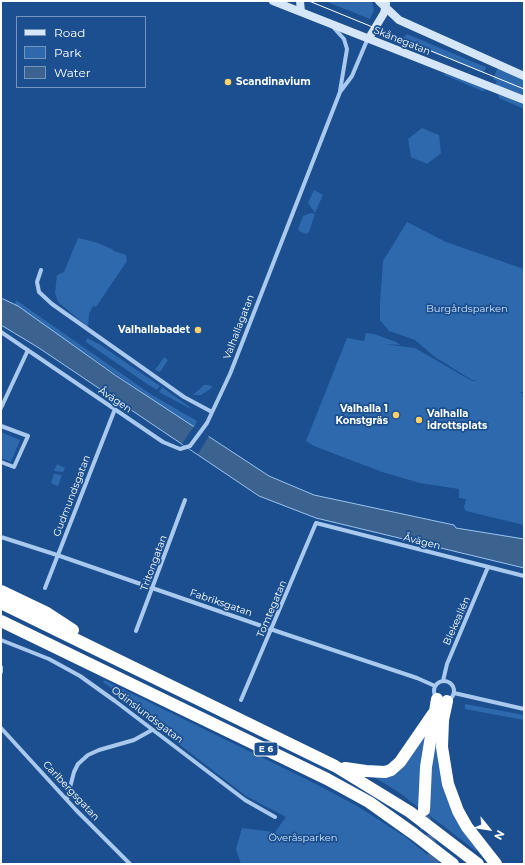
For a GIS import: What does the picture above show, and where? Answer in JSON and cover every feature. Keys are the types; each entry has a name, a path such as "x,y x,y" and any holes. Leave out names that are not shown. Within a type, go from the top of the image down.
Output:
{"highway":[{"path":"1,591 47,614 121,661"},
{"name":"E 6","path":"1,602 335,766 410,812 478,864"},
{"name":"E 6","path":"1,621 327,779 368,802 414,834 453,864"},
{"path":"335,766 366,772 385,772 391,770 400,762 433,714 446,698"},
{"path":"446,698 442,746 448,784 458,811 467,827 496,864"},
{"path":"424,810 426,767 433,714"}],"main road":[{"name":"Skånegatan","path":"273,1 350,30 524,100"},
{"path":"300,1 301,12"},
{"name":"Skånegatan","path":"379,1 386,4 399,20 524,76"},
{"path":"369,38 378,24 386,4"},
{"path":"350,30 365,30 378,24"}],"street":[{"name":"Valhallagatan","path":"212,412 230,374 340,92 347,49 344,39 328,22"},
{"name":"Valhallagatan","path":"340,92 352,76 369,38"},
{"path":"41,270 38,282 39,292 73,320 184,397 212,412"},
{"name":"Åvägen","path":"1,332 173,447 180,449 186,448 193,443 212,412"},
{"path":"1,408 28,350"},
{"name":"Gudmundsgatan","path":"45,588 115,409"},
{"path":"1,426 28,436 14,466 1,462"},
{"name":"Tritongatan","path":"136,631 185,500"},
{"name":"Åvägen","path":"316,523 524,576"},
{"name":"Tomtegatan","path":"241,700 272,630 316,523"},
{"name":"Fabriksgatan","path":"1,537 58,555 272,630 422,680 434,686"},
{"name":"Blekeallén","path":"443,681 447,664 488,568"},
{"name":"Odinslundsgatan","path":"1,640 48,660 80,676 245,800 275,817"},
{"path":"1,667 1,672"},
{"path":"446,698 452,684 443,681 434,686 434,694 446,698 524,709"},
{"name":"Carlbergsgatan","path":"1,728 68,799 76,810 130,864"},
{"path":"68,799 74,772 78,764 88,755 99,750 134,740 152,730"}],"green space":[{"path":"325,1 372,1 374,10 370,19"},
{"path":"407,34 486,67 484,73 401,40"},
{"path":"498,67 524,81 524,96 495,85 497,81 493,79"},
{"path":"445,73 487,90 482,91 444,75"},
{"path":"498,94 524,105 524,109 499,98"},
{"path":"422,128 439,135 441,153 427,164 411,157 408,139"},
{"path":"314,190 323,195 315,213 308,203"},
{"path":"311,213 315,214 309,232 306,234 299,231 298,229 303,216"},
{"name":"Burgårdsparken","path":"407,222 446,242 524,269 524,392 520,392 524,394 524,525 466,511 464,508 466,499 459,498 459,489 420,483 382,472 314,446 306,441 347,338 364,341 366,333 374,334 396,342 400,345 383,344 415,348 472,381 477,381 472,380 435,357 415,340 389,331 380,320 383,261"},
{"path":"78,238 95,242 126,255 127,261 96,307 93,306 89,314 88,327 58,302 55,293 57,275 64,272"},
{"path":"16,300 152,395 197,421 194,428 15,305"},
{"path":"87,338 99,344 160,386 157,390 147,384 86,342"},
{"path":"164,357 168,360 160,372 155,370"},
{"path":"204,385 213,387 201,395 193,395"},
{"path":"162,387 191,408 191,409 159,392"},
{"path":"1,432 20,440 11,462 1,458"},
{"path":"57,464 65,468 63,472 54,471"},
{"path":"54,474 62,475 58,486 51,483"},
{"name":"Överåsparken","path":"104,680 316,784 357,806 404,836 439,864 241,864 236,849 242,828 275,832 286,817 246,796 153,724 155,721 103,682"},
{"path":"465,704 524,715 524,720 465,709"},
{"path":"426,734 419,808 400,793 374,777"},
{"path":"434,736 478,849 476,851 429,815"}],"water":[{"path":"1,298 18,306 115,375 269,476 314,495 454,525 456,528 524,539 524,568 316,518 259,496 39,348 1,325"}],"pier":[{"path":"194,426 209,436 198,454 182,444"}],"tunnel":[{"path":"424,817 429,842 437,864"}],"tram line":[{"path":"309,1 524,89"}],"place":[{"name":"Scandinavium","path":"228,82"},
{"name":"Valhallabadet","path":"198,330"},
{"name":"Valhalla 1 Konstgräs","path":"396,415"},
{"name":"Valhalla idrottsplats","path":"419,420"}]}
